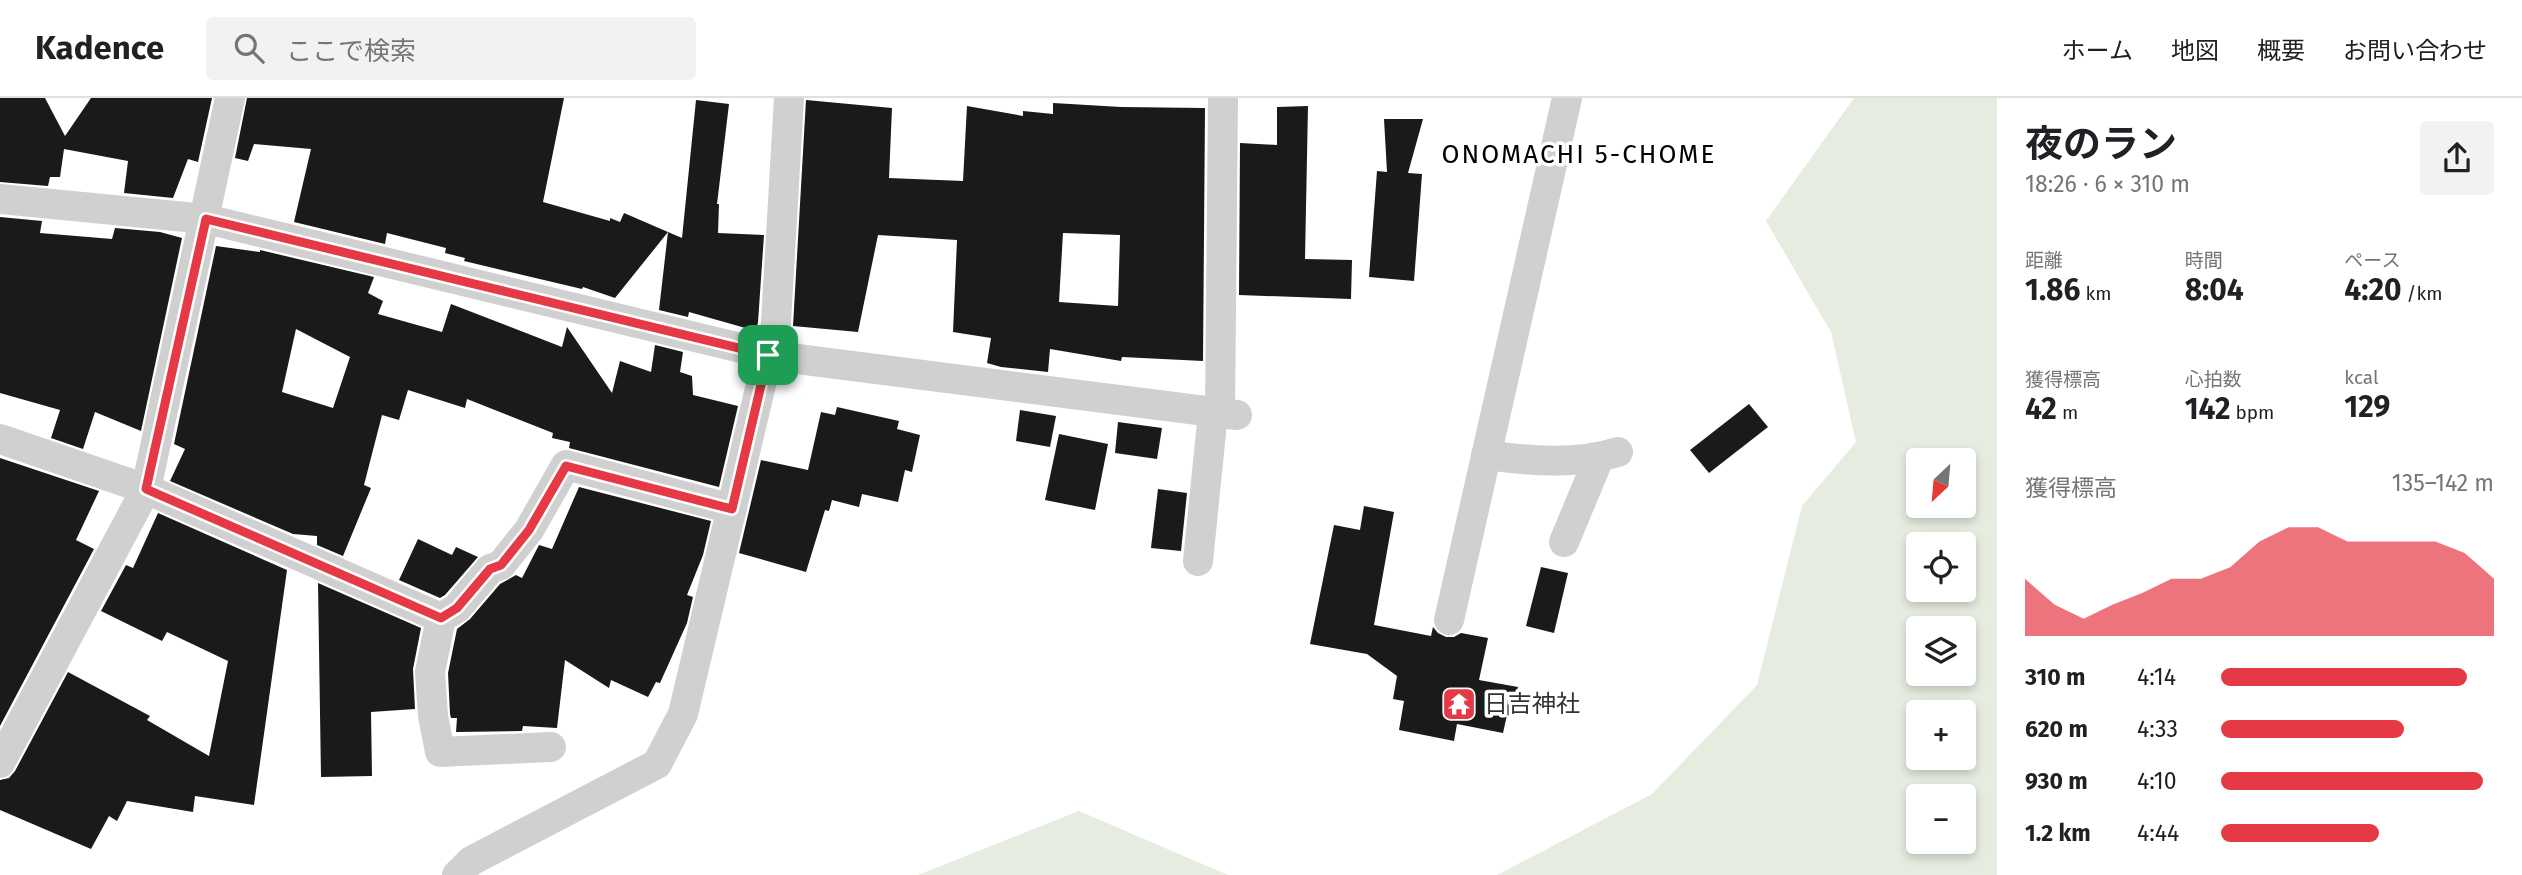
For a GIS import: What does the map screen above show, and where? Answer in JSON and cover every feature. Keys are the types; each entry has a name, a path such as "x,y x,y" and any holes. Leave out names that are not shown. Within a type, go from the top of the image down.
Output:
{"street":[{"path":"0,763 146,489 230,98"},
{"path":"457,875 471,861 657,764 682,714 771,356 789,98"},
{"path":"1198,561 1223,414 1223,98"},
{"path":"1449,620 1482,447 1567,98"},
{"path":"0,199 206,219 771,356 1223,414"},
{"path":"0,439 146,489 441,618"},
{"path":"1482,447 1577,460 1608,455 1564,542"},
{"path":"551,747 440,752 433,716 430,672 441,618 457,608 490,569 501,565 529,530 566,466 732,509"}],"shaded area":[{"path":"1854,98 1997,98 1997,875 1497,875 1652,794 1757,685 1802,506 1856,442 1831,332 1766,221"},
{"path":"1079,811 1228,875 918,875"}],"building":[{"path":"0,98 45,98 65,136 91,98 212,98 198,162 188,159 173,198 124,193 128,161 64,149 60,177 50,177 48,186 0,182"},
{"path":"247,98 564,98 543,202 610,221 610,218 620,222 624,213 668,232 615,298 583,287 582,289 464,261 465,258 445,253 446,248 387,233 385,244 294,222 311,149 254,144 248,161 235,158"},
{"path":"696,100 729,104 717,204 718,233 764,235 756,331 689,312 688,317 659,310 668,232 682,238"},
{"path":"806,100 892,108 889,178 963,181 967,106 1023,116 1023,111 1053,114 1053,103 1205,108 1203,361 1122,357 1121,361 1050,349 1048,372 987,363 991,338 953,332 957,240 878,235 858,332 793,326","holes":["1063,233 1120,235 1118,306 1059,302"]},
{"path":"1308,106 1305,259 1352,260 1351,299 1239,295 1240,143 1277,145 1277,107"},
{"path":"1384,119 1423,119 1408,173 1422,174 1414,281 1369,277 1377,171 1387,172"},
{"path":"0,217 42,221 40,233 112,239 115,228 160,232 182,238 141,431 95,412 83,449 51,438 60,410 0,393"},
{"path":"216,246 260,250 374,277 368,293 383,301 378,314 442,332 451,304 562,347 567,327 612,393 620,361 651,372 655,345 683,352 680,372 692,376 693,395 738,406 719,487 569,448 570,442 552,438 553,433 467,399 465,408 408,390 399,420 382,415 364,485 371,488 343,556 317,545 317,536 293,534 170,481 185,449 174,444","holes":["296,329 350,357 333,408 282,392"]},
{"path":"1749,404 1768,427 1709,473 1690,450"},
{"path":"837,407 899,421 897,429 920,435 912,472 905,470 898,502 862,494 859,507 832,500 829,511 825,510 806,572 739,553 761,460 808,470 821,412 835,415"},
{"path":"1020,410 1056,416 1050,447 1016,441"},
{"path":"1118,422 1162,428 1157,459 1115,453"},
{"path":"1059,434 1108,444 1095,510 1045,500"},
{"path":"0,458 99,491 76,540 94,549 0,726"},
{"path":"579,487 711,521 703,555 687,595 693,597 687,623 660,683 656,682 648,697 611,680 609,688 565,660 557,728 523,726 522,731 456,732 457,718 451,718 450,714 448,673 457,629 470,619 500,584 516,575 522,578 539,545 552,549"},
{"path":"1158,489 1187,493 1181,551 1151,548"},
{"path":"1364,506 1394,512 1374,625 1431,636 1433,627 1446,637 1461,633 1488,638 1479,680 1518,687 1513,716 1507,715 1503,733 1457,724 1454,741 1399,730 1404,701 1393,699 1397,676 1367,654 1310,644 1334,525 1360,530"},
{"path":"158,513 287,570 254,805 195,796 193,812 127,801 117,821 109,816 91,849 0,810 0,780 9,778 15,771 68,672 150,716 147,720 209,756 228,661 167,632 162,641 101,611 126,565 133,568"},
{"path":"418,539 452,555 456,547 478,557 440,598 399,580"},
{"path":"1541,567 1568,573 1554,633 1526,626"},
{"path":"318,583 421,628 413,669 415,709 371,712 372,776 321,777"}],"place":[{"name":"日吉神社","path":"1459,704"}],"district":[{"name":"ONOMACHI 5-CHOME","path":"1579,154"}],"route":[{"path":"206,219 768,355 732,509 566,466 529,530 501,565 490,569 457,608 441,618 146,489 206,219"}]}
